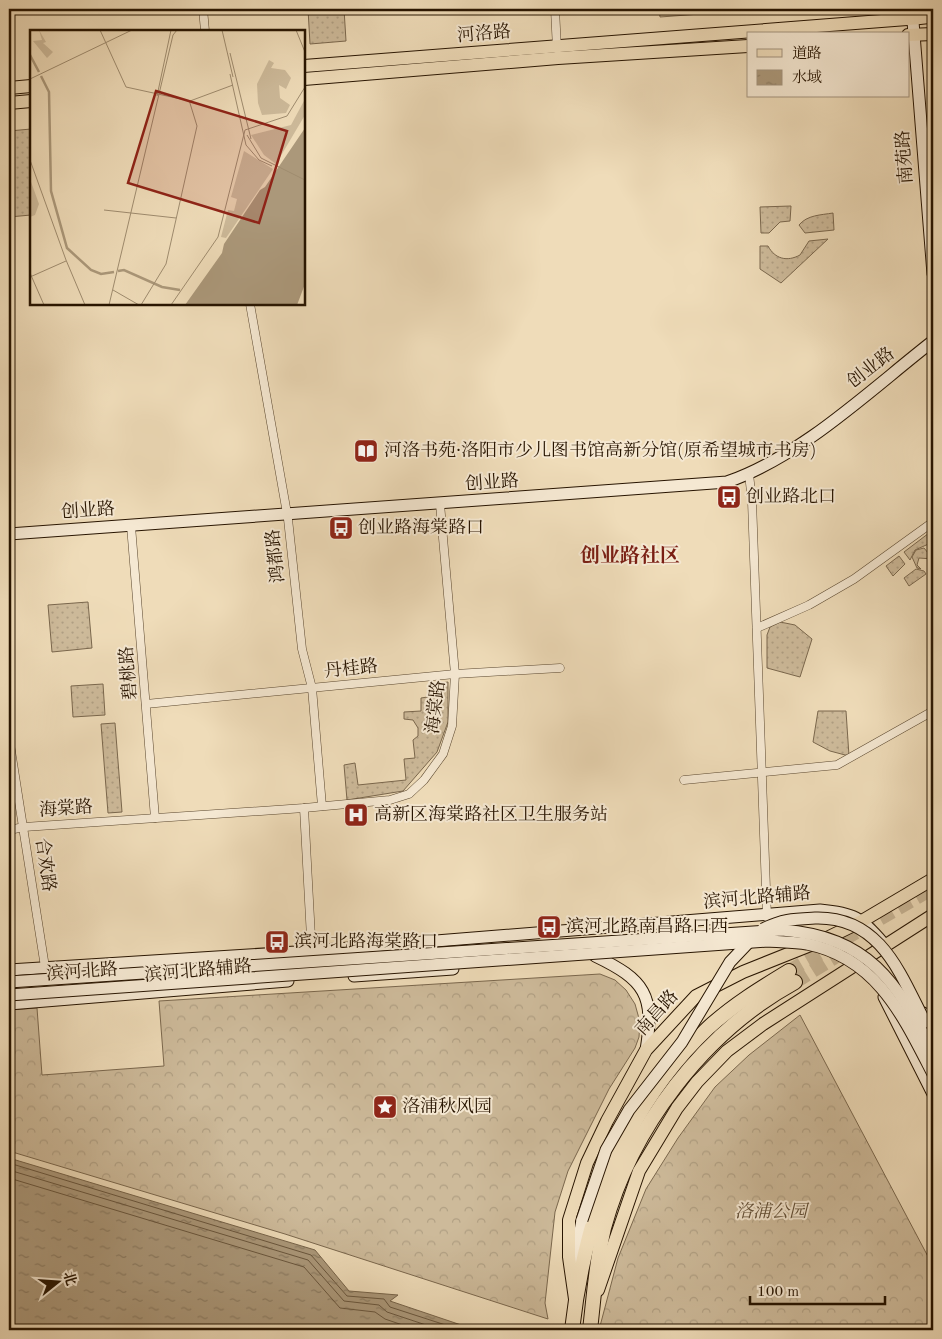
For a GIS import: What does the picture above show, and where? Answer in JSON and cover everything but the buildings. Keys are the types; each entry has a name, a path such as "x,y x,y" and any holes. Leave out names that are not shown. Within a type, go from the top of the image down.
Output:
{"highway":[{"path":"572,1330 575,1301 589,1235 626,1134 644,1103 708,1028 745,998 792,976 725,1031 701,1056 660,1108 629,1162 605,1226 590,1330"}],"main road":[{"name":"河洛路","path":"755,32 923,15"},
{"name":"南苑路","path":"923,15 919,34 933,274"},
{"name":"河洛路","path":"305,79 747,33"},
{"name":"南苑路","path":"919,34 933,201"},
{"name":"河洛路","path":"305,66 557,52 747,46"},
{"path":"9,88 30,86"},
{"path":"9,103 30,102"},
{"name":"创业路","path":"750,477 796,448 933,341"},
{"name":"创业路","path":"9,538 727,487 799,452 933,348"},
{"name":"创业路","path":"9,534 132,528"},
{"name":"南昌路","path":"575,1301 568,1257 569,1220 587,1163 607,1121 646,1050 696,996 743,972 823,940 862,921 933,879"},
{"name":"滨河北路辅路","path":"9,970 312,951 820,910 845,912 862,921 885,945 933,1034"},
{"path":"593,1304 640,1171 677,1108 697,1082 727,1051 763,1024 933,915"},
{"path":"575,1301 577,1248 582,1220 606,1150 630,1110 682,1042 730,962 759,931 782,919 827,918 849,922 864,931 878,940 892,958 933,1039"},
{"name":"滨河北路","path":"9,982 782,930 804,932 834,939 860,953 876,966 896,987 933,1052"},
{"name":"滨河北路辅路","path":"9,1004 595,956 767,934 796,935 823,940 860,961 886,1002 933,1094"},
{"name":"滨河北路","path":"9,995 768,941 807,944 841,956 875,979 890,996 933,1074"},
{"path":"595,956 620,968 634,979 646,999 650,1015 646,1050"}],"street":[{"path":"203,9 205,30"},
{"path":"555,9 557,52"},
{"name":"鸿都路","path":"250,305 287,517 302,649 312,688 322,806"},
{"path":"750,477 767,934"},
{"name":"海棠路","path":"9,830 24,827 304,808 390,800 409,794 424,780 443,754 452,726 455,674 440,507"},
{"path":"757,628 809,605 854,579 933,522"},
{"name":"碧桃路","path":"132,528 155,818"},
{"name":"丹桂路","path":"146,704 455,674 560,668"},
{"path":"684,780 837,765 933,711"},
{"name":"合欢路","path":"9,738 44,967"},
{"path":"304,808 313,978"}],"green space":[{"path":"308,9 344,9 346,41 310,44"},
{"path":"659,9 727,9 727,12 660,17"},
{"path":"30,129 30,215 9,217 9,131"},
{"path":"791,206 790,221 780,222 769,233 761,233 760,207"},
{"path":"833,213 834,230 805,233 799,225 810,217"},
{"path":"828,239 781,283 760,269 760,246 768,246 774,254 786,259 800,255 809,241"},
{"path":"933,530 933,542 915,550 910,560 904,552"},
{"path":"924,548 933,559 919,558 917,565 921,569 917,568 912,557 916,550"},
{"path":"899,556 905,564 893,576 886,566"},
{"path":"916,569 924,571 926,574 909,586 904,578"},
{"path":"88,602 92,648 52,652 48,605"},
{"path":"780,622 795,625 812,639 800,677 767,668 767,635 770,627"},
{"path":"448,682 448,722 437,752 403,791 347,800 344,765 355,763 358,785 406,780 404,759 415,758 413,740 418,736 418,728 413,720 404,719 404,712 421,711 421,698 434,696 433,684"},
{"path":"103,684 105,715 73,717 71,686"},
{"path":"818,711 846,711 849,756 830,751 813,742"},
{"path":"115,723 122,812 108,813 101,724"},
{"path":"600,974 615,980 626,990 635,1004 640,1022 639,1037 635,1048 609,1089 568,1171 555,1212 545,1303 548,1319 285,1234 9,1151 9,1010 37,1008 42,1075 164,1066 159,1001"},
{"name":"洛浦公园","path":"800,1015 933,1266 933,1330 599,1330 618,1258 646,1189 678,1138 715,1087 749,1055"}],"water":[{"path":"9,1158 315,1250 349,1291 398,1295 390,1301 476,1330 9,1330"}],"tunnel":[{"path":"789,971 933,888"},
{"path":"795,982 848,949"}],"place":[{"name":"河洛书苑·洛阳市少儿图书馆高新分馆(原希望城市书房)","path":"366,451"},
{"name":"创业路北口","path":"729,497"},
{"name":"创业路海棠路口","path":"341,528"},
{"name":"高新区海棠路社区卫生服务站","path":"356,815"},
{"name":"滨河北路南昌路口西","path":"549,927"},
{"name":"滨河北路海棠路口","path":"277,942"},
{"name":"洛浦秋风园","path":"385,1107"}],"district":[{"name":"创业路社区","path":"630,557"}]}
